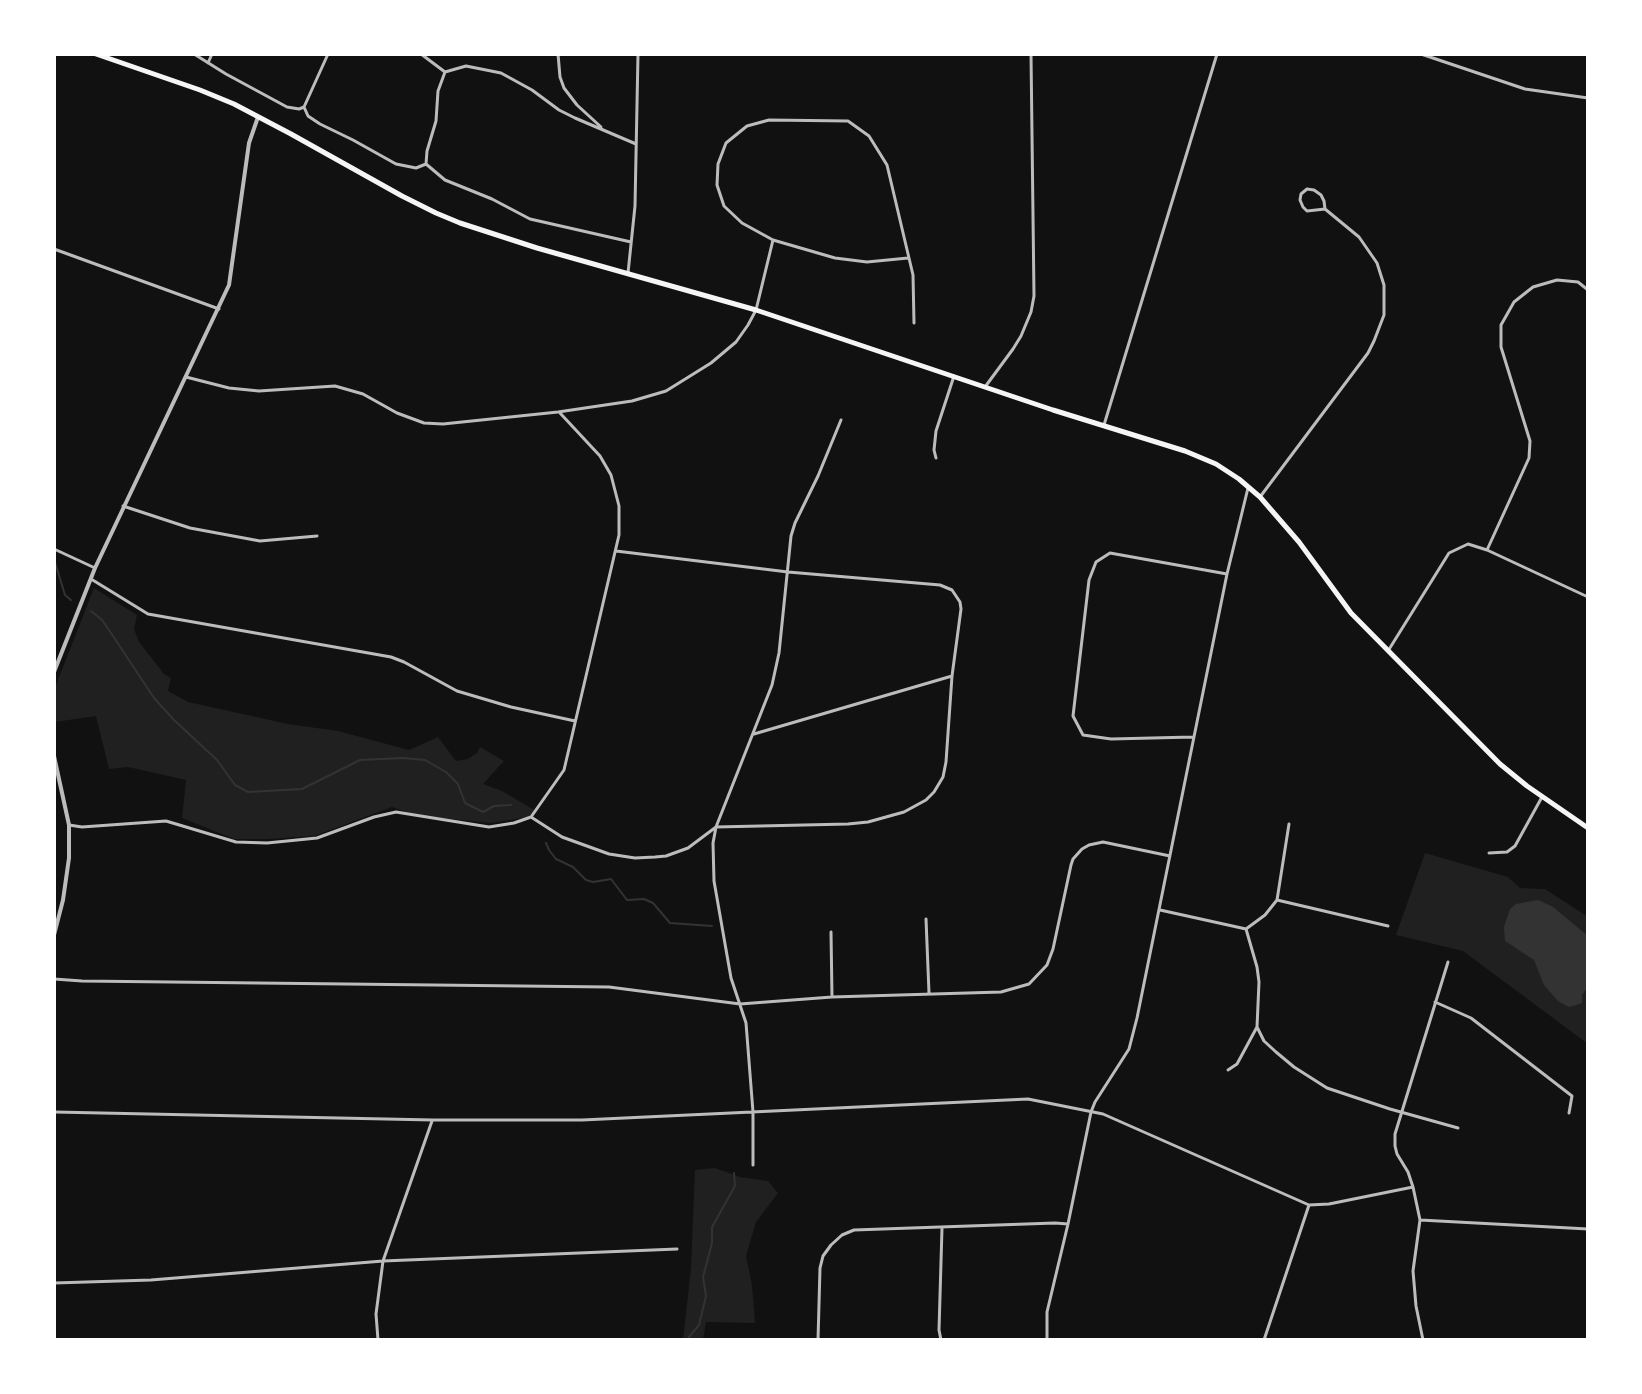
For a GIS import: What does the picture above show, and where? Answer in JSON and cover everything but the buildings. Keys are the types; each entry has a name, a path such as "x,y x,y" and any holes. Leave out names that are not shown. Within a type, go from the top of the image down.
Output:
{"main road":[{"path":"96,54 209,93 436,213 537,248 756,310 1207,460 1226,470 1260,497 1299,542 1351,613 1500,764 1588,828"}],"street":[{"path":"194,54 287,107 299,109 304,107 328,54"},
{"path":"208,63 212,54"},
{"path":"421,54 445,72"},
{"path":"558,54 564,88 603,130"},
{"path":"628,273 635,206 638,54"},
{"path":"985,387 1021,336 1034,296 1031,54"},
{"path":"1104,425 1217,54"},
{"path":"1421,54 1525,89 1588,98"},
{"path":"1449,63 1453,54"},
{"path":"445,72 466,66 501,73 567,114 636,144"},
{"path":"426,164 436,121 438,91 445,72"},
{"path":"304,107 308,116 320,124 396,164 416,168 426,164"},
{"path":"54,672 123,506 229,285 249,143 258,117"},
{"path":"908,258 867,262 835,258 773,240 742,223 724,206 717,185 718,164 726,143 747,126 769,120 848,121 869,136 887,165 913,275 914,323"},
{"path":"426,164 445,180 530,219 631,242"},
{"path":"1260,497 1368,353 1384,315 1384,285 1377,263 1359,237 1325,209 1321,195 1307,189 1301,194 1300,200 1307,211 1325,209"},
{"path":"186,377 229,388 259,391 335,386 363,394 397,413 424,423 443,424 558,412 632,401 666,391 711,363 748,325 756,310 773,240"},
{"path":"54,249 219,309"},
{"path":"1487,550 1529,458 1530,441 1501,347 1501,325 1514,302 1533,287 1557,280 1578,282 1588,290"},
{"path":"936,458 936,431 954,376"},
{"path":"69,825 82,827 166,821 236,842 267,843 317,838 396,812 489,827 531,817 564,770 619,535 619,506 611,475 600,456 558,412"},
{"path":"753,1165 753,1112 746,1023 731,978 714,881 716,827 772,685 779,653 791,536 841,420"},
{"path":"1047,1340 1047,1312 1091,1112 1129,1049 1248,486"},
{"path":"123,506 190,528 260,541 317,536"},
{"path":"1388,651 1449,553 1468,544 1588,597"},
{"path":"55,550 95,568"},
{"path":"531,817 562,837 609,854 635,858 666,856 698,842 716,827 848,824 904,812 926,800 939,784 945,770 961,609 952,590 940,585 788,572 616,551"},
{"path":"1194,737 1111,739 1083,735 1073,716 1089,580 1096,562 1110,553 1227,574"},
{"path":"91,579 148,614 391,657 457,691 575,721"},
{"path":"754,734 952,676"},
{"path":"54,756 69,825 69,858 54,935"},
{"path":"1489,853 1507,852 1515,846 1542,797"},
{"path":"1160,910 1246,929 1265,915 1277,900 1289,824"},
{"path":"54,979 609,987 740,1004 832,997 1001,992 1023,987 1047,965 1073,859 1089,845 1103,842 1170,856"},
{"path":"54,896 63,900"},
{"path":"1277,900 1388,926"},
{"path":"926,919 929,993"},
{"path":"1228,1070 1237,1064 1257,1027 1259,982 1246,929"},
{"path":"831,932 832,997"},
{"path":"1423,1340 1413,1271 1420,1220 1413,1187 1395,1146 1395,1134 1448,962"},
{"path":"1435,1002 1471,1018 1572,1096 1569,1113"},
{"path":"1257,1027 1264,1041 1276,1052 1327,1088 1458,1128"},
{"path":"54,1112 582,1120 1028,1099 1103,1114 1309,1205 1329,1204 1413,1187"},
{"path":"378,1340 376,1314 383,1261 433,1120"},
{"path":"1264,1340 1309,1205"},
{"path":"1420,1220 1588,1229"},
{"path":"818,1340 820,1268 823,1256 842,1235 854,1230 1068,1224"},
{"path":"941,1340 942,1228"},
{"path":"54,1283 151,1280 383,1261 677,1249"}],"shaded area":[{"path":"94,588 137,615 134,629 139,642 164,674 171,678 168,691 188,702 288,724 338,731 409,750 438,737 456,761 468,759 480,747 504,761 483,784 536,811 528,817 491,823 440,818 392,807 314,836 267,839 234,839 182,818 186,780 128,767 109,769 96,716 55,722 54,690"},
{"path":"1425,853 1508,877 1520,888 1545,889 1588,917 1588,1044 1463,951 1396,935"},
{"path":"1538,900 1553,907 1588,936 1588,986 1582,995 1582,1003 1569,1007 1558,1001 1544,985 1534,960 1505,941 1504,927 1510,909 1516,904"},
{"path":"715,1168 740,1177 768,1181 778,1193 756,1222 746,1256 755,1323 706,1322 703,1340 683,1340 691,1268 695,1170"}],"waterway":[{"path":"54,559 65,595 71,600"},
{"path":"91,611 102,620 154,698 217,760 235,785 248,792 302,789 360,760 403,758 425,760 446,772 458,784 465,803 483,812 494,806 511,805"},
{"path":"546,843 556,859 573,867 586,880 611,879 627,900 644,899 653,903 670,923 712,926"},
{"path":"690,1340 689,1337 699,1325 706,1296 703,1277 712,1243 712,1227 735,1186 734,1173"}]}
